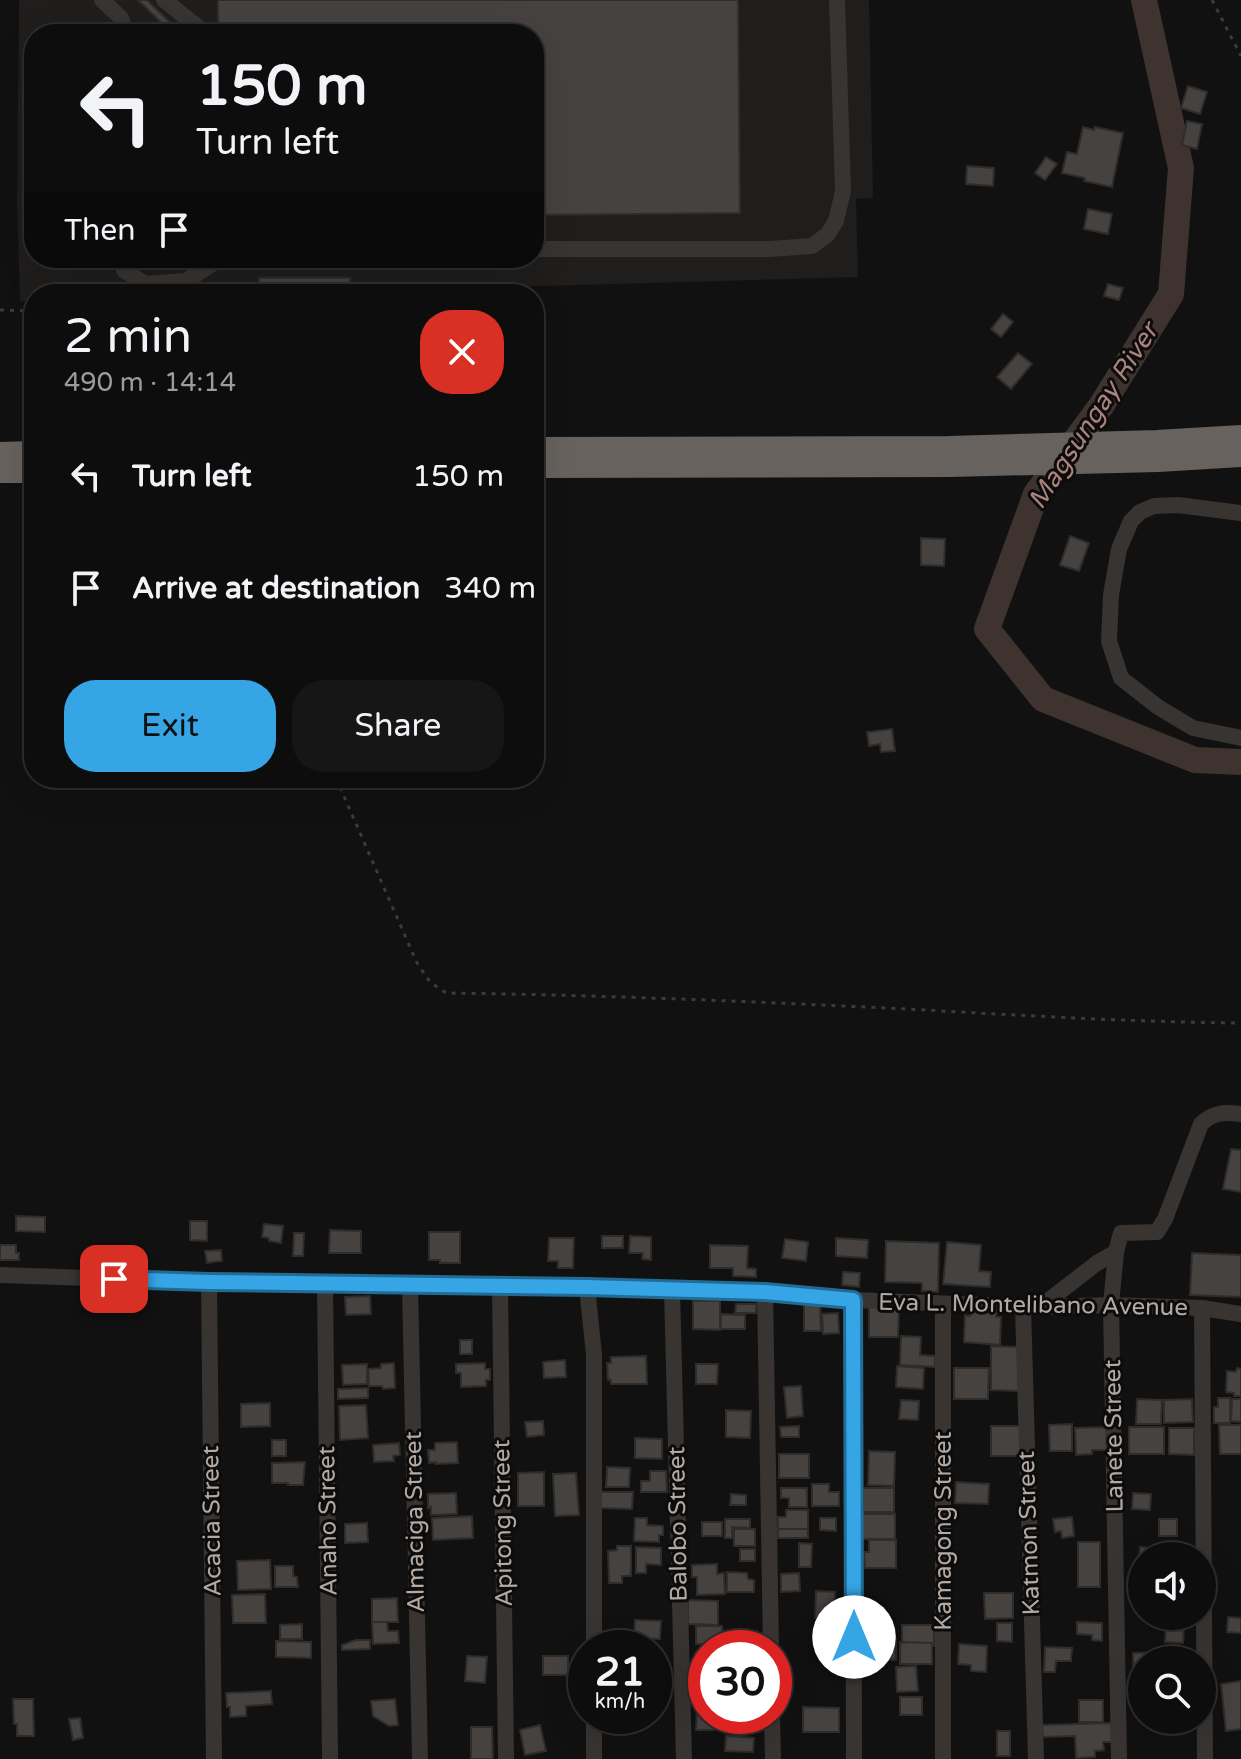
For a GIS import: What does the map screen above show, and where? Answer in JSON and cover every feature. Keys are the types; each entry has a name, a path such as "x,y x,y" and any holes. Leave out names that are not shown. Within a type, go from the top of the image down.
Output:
{"highway":[{"path":"1158,451 1241,436"},
{"path":"544,448 950,456"},
{"path":"544,467 1158,451 1241,456"},
{"path":"0,453 24,452"},
{"path":"0,472 24,472"}],"street":[{"path":"102,0 121,18 122,24"},
{"path":"164,0 194,24"},
{"path":"544,249 770,249 812,246 827,235 836,221 843,191 837,0"},
{"path":"124,268 145,284 186,281 206,268"},
{"path":"1241,513 1178,505 1154,506 1140,512 1131,521 1119,549 1111,595 1109,641 1121,678 1158,707 1193,728 1241,738"},
{"path":"1031,1307 1116,1252 1121,1233 1157,1232 1162,1227 1201,1124 1215,1113 1241,1114"},
{"name":"Lanete Street","path":"1116,1252 1111,1305 1119,1759"},
{"name":"Eva L. Montelibano Avenue","path":"0,1275 765,1292 943,1304 1202,1308 1241,1314"},
{"name":"Acacia Street","path":"209,1282 214,1759"},
{"name":"Anaho Street","path":"325,1284 330,1759"},
{"name":"Almaciga Street","path":"410,1286 420,1759"},
{"name":"Apitong Street","path":"500,1287 506,1759"},
{"path":"587,1287 594,1355 594,1630"},
{"name":"Balobo Street","path":"672,1290 684,1759"},
{"path":"765,1292 771,1630"},
{"path":"853,1300 854,1759"},
{"name":"Kamagong Street","path":"943,1304 943,1759"},
{"name":"Katmon Street","path":"1031,1307 1036,1759"},
{"path":"1202,1308 1205,1759"},
{"path":"594,1734 594,1759"},
{"path":"772,1734 773,1759"}],"path":[{"path":"1212,0 1241,56"},
{"path":"0,310 24,311"},
{"path":"340,788 417,963 430,982 446,993 587,995 1099,1021 1241,1023"}],"shaded area":[{"path":"19,0 869,0 873,198 856,199 858,277 544,286 24,284 24,301 20,301 17,203"}],"building":[{"path":"138,0 147,0 172,24 163,24"},
{"path":"218,0 738,0 740,213 544,215 544,24 218,24"},
{"path":"1188,86 1207,92 1200,114 1181,108"},
{"path":"1187,121 1202,124 1197,149 1182,145"},
{"path":"1083,127 1123,133 1112,187 1062,173 1067,152 1077,154"},
{"path":"1046,157 1057,164 1045,180 1035,173"},
{"path":"967,166 994,168 993,186 966,184"},
{"path":"1088,209 1112,214 1108,234 1084,229"},
{"path":"259,278 350,278 350,284 259,284"},
{"path":"1108,284 1123,288 1119,300 1104,296"},
{"path":"1003,314 1013,322 1001,337 991,329"},
{"path":"1018,353 1032,364 1011,389 997,377"},
{"path":"1070,536 1089,543 1079,571 1060,565"},
{"path":"921,538 945,539 944,566 921,565"},
{"path":"892,729 895,751 881,752 880,744 869,746 867,732"},
{"path":"1231,1149 1241,1150 1241,1192 1223,1189"},
{"path":"16,1216 45,1217 45,1232 16,1231"},
{"path":"190,1221 207,1221 207,1241 190,1240"},
{"path":"264,1224 283,1226 281,1243 262,1237"},
{"path":"330,1230 361,1231 361,1253 329,1253"},
{"path":"429,1232 460,1232 460,1263 429,1260"},
{"path":"294,1233 304,1233 303,1256 293,1256"},
{"path":"602,1236 623,1236 623,1248 602,1248"},
{"path":"630,1236 651,1237 651,1260 642,1259 643,1253 629,1253"},
{"path":"549,1238 574,1238 573,1268 558,1268 558,1261 548,1261"},
{"path":"836,1238 868,1240 867,1258 836,1256"},
{"path":"785,1239 808,1242 806,1261 782,1258"},
{"path":"886,1241 939,1243 938,1292 922,1291 922,1283 885,1282"},
{"path":"947,1242 981,1245 979,1271 991,1272 990,1287 943,1284"},
{"path":"0,1245 16,1245 19,1260 0,1260"},
{"path":"710,1245 748,1246 747,1268 756,1269 756,1277 733,1276 733,1268 710,1268"},
{"path":"221,1250 222,1261 207,1263 205,1251"},
{"path":"1192,1253 1241,1255 1241,1297 1190,1295"},
{"path":"843,1272 860,1273 859,1287 842,1285"},
{"path":"370,1296 371,1314 346,1315 345,1297"},
{"path":"693,1301 720,1301 720,1330 693,1329"},
{"path":"804,1303 820,1303 821,1331 804,1331"},
{"path":"736,1304 756,1304 756,1313 735,1313"},
{"path":"970,1306 997,1308 996,1317 1001,1317 1000,1345 964,1342 965,1315 970,1316"},
{"path":"869,1307 899,1307 898,1337 869,1337"},
{"path":"838,1313 839,1333 823,1334 822,1314"},
{"path":"721,1314 745,1315 745,1329 721,1329"},
{"path":"901,1336 921,1337 920,1355 935,1356 935,1367 900,1365"},
{"path":"460,1340 472,1340 472,1354 460,1354"},
{"path":"991,1346 1019,1347 1019,1391 991,1390"},
{"path":"646,1356 647,1384 611,1384 608,1380 607,1363 611,1363 611,1357"},
{"path":"565,1360 566,1377 544,1378 543,1362"},
{"path":"394,1363 395,1388 369,1386 368,1369"},
{"path":"485,1363 485,1369 490,1369 490,1380 486,1380 486,1386 461,1387 461,1373 456,1373 456,1364"},
{"path":"367,1364 367,1384 343,1385 342,1365"},
{"path":"696,1364 718,1364 717,1384 696,1384"},
{"path":"897,1366 924,1368 923,1389 896,1387"},
{"path":"954,1368 989,1368 988,1399 954,1399"},
{"path":"1237,1368 1241,1369 1241,1396 1226,1392 1227,1371 1236,1372"},
{"path":"801,1386 803,1416 787,1418 784,1387"},
{"path":"368,1388 368,1398 338,1399 338,1389"},
{"path":"1218,1398 1230,1398 1230,1423 1214,1423 1214,1407 1218,1407"},
{"path":"1137,1399 1162,1400 1161,1424 1136,1424"},
{"path":"1192,1399 1193,1422 1164,1423 1164,1400"},
{"path":"1232,1399 1241,1399 1241,1422 1231,1421"},
{"path":"901,1400 919,1401 918,1420 899,1419"},
{"path":"270,1403 270,1426 241,1427 241,1404"},
{"path":"366,1405 368,1438 340,1440 339,1406"},
{"path":"726,1410 751,1411 750,1438 726,1437"},
{"path":"543,1421 544,1435 527,1437 525,1422"},
{"path":"1072,1424 1072,1451 1050,1451 1049,1425"},
{"path":"1219,1425 1241,1425 1241,1454 1220,1454"},
{"path":"799,1426 799,1437 781,1437 780,1427"},
{"path":"991,1426 1024,1426 1024,1456 991,1456"},
{"path":"1107,1427 1108,1450 1092,1450 1092,1454 1076,1455 1075,1428"},
{"path":"1129,1427 1164,1427 1164,1454 1129,1454"},
{"path":"1169,1428 1194,1428 1194,1455 1169,1454"},
{"path":"635,1438 662,1439 662,1459 635,1458"},
{"path":"272,1440 286,1440 286,1456 272,1456"},
{"path":"457,1442 458,1463 429,1463 428,1450 435,1450 435,1443"},
{"path":"399,1443 400,1455 393,1456 394,1461 374,1462 373,1445"},
{"path":"869,1451 895,1452 894,1486 868,1485"},
{"path":"779,1454 809,1454 809,1478 779,1478"},
{"path":"305,1462 303,1485 272,1483 272,1463"},
{"path":"607,1467 630,1468 629,1487 606,1487"},
{"path":"650,1471 666,1471 667,1492 641,1492 641,1481 650,1481"},
{"path":"544,1472 544,1506 518,1506 518,1473"},
{"path":"576,1473 579,1515 555,1516 553,1474"},
{"path":"956,1482 989,1484 988,1504 955,1503"},
{"path":"812,1484 829,1484 829,1492 839,1492 839,1506 812,1506"},
{"path":"781,1488 807,1488 807,1507 789,1507 789,1498 781,1498"},
{"path":"863,1488 894,1488 894,1512 863,1512"},
{"path":"601,1492 633,1492 632,1509 601,1508"},
{"path":"456,1493 457,1514 431,1515 428,1494"},
{"path":"1133,1493 1151,1494 1150,1510 1132,1509"},
{"path":"731,1494 746,1495 746,1505 730,1505"},
{"path":"786,1510 808,1510 808,1529 778,1529 778,1517 786,1517"},
{"path":"860,1514 895,1514 895,1539 860,1539"},
{"path":"472,1516 473,1538 433,1540 432,1518"},
{"path":"1072,1517 1074,1536 1062,1538 1061,1531 1055,1532 1053,1519"},
{"path":"635,1518 647,1518 647,1525 663,1526 659,1542 634,1541"},
{"path":"820,1518 836,1518 836,1531 820,1530"},
{"path":"725,1519 750,1519 750,1528 732,1527 732,1538 725,1538"},
{"path":"1159,1519 1177,1519 1177,1536 1159,1536"},
{"path":"702,1522 722,1522 722,1536 702,1536"},
{"path":"367,1523 368,1542 345,1543 345,1524"},
{"path":"734,1529 755,1529 755,1546 734,1546"},
{"path":"778,1529 808,1529 808,1538 778,1538"},
{"path":"869,1540 896,1540 896,1568 865,1568 864,1552 869,1552"},
{"path":"1078,1542 1100,1542 1100,1587 1078,1587"},
{"path":"799,1543 812,1544 811,1567 799,1567"},
{"path":"617,1546 631,1546 631,1576 622,1576 622,1583 609,1583 608,1551 617,1550"},
{"path":"636,1547 661,1548 661,1565 646,1564 646,1573 636,1573"},
{"path":"740,1549 755,1549 755,1561 740,1561"},
{"path":"270,1560 271,1589 238,1590 237,1561"},
{"path":"717,1564 717,1574 724,1573 725,1594 697,1595 697,1577 692,1577 692,1565"},
{"path":"275,1566 293,1566 298,1587 275,1587"},
{"path":"727,1572 747,1573 748,1579 754,1580 754,1592 727,1592"},
{"path":"799,1573 800,1591 781,1592 781,1574"},
{"path":"816,1591 835,1592 834,1619 815,1618"},
{"path":"984,1593 1013,1593 1013,1618 985,1619"},
{"path":"265,1594 266,1623 233,1623 232,1595"},
{"path":"397,1598 398,1622 372,1622 372,1599"},
{"path":"688,1600 718,1601 718,1625 688,1624"},
{"path":"1228,1617 1241,1618 1241,1633 1227,1632"},
{"path":"635,1620 661,1621 660,1630 634,1630"},
{"path":"372,1622 387,1622 388,1631 398,1631 399,1643 373,1644"},
{"path":"1077,1622 1102,1623 1102,1641 1092,1640 1092,1635 1077,1634"},
{"path":"997,1623 1012,1623 1012,1642 997,1641"},
{"path":"302,1624 302,1639 280,1639 280,1625"},
{"path":"902,1625 934,1625 934,1646 902,1646"},
{"path":"696,1626 722,1626 722,1630 696,1630"},
{"path":"1166,1630 1184,1630 1183,1643 1165,1642"},
{"path":"864,1639 896,1639 896,1660 864,1660"},
{"path":"356,1640 370,1640 370,1649 342,1650 342,1645"},
{"path":"276,1641 311,1642 311,1658 276,1657"},
{"path":"900,1642 932,1643 932,1664 900,1664"},
{"path":"959,1644 987,1646 986,1672 971,1671 971,1665 958,1664"},
{"path":"1045,1647 1072,1648 1071,1661 1056,1661 1055,1672 1044,1672"},
{"path":"467,1656 487,1657 485,1683 465,1681"},
{"path":"543,1656 568,1656 568,1675 543,1675"},
{"path":"916,1666 918,1691 897,1692 896,1667"},
{"path":"1241,1681 1241,1729 1226,1731 1221,1684"},
{"path":"271,1691 272,1704 246,1706 246,1716 230,1717 226,1693"},
{"path":"900,1697 922,1697 922,1715 900,1715"},
{"path":"13,1699 33,1699 34,1736 17,1736"},
{"path":"395,1699 398,1725 389,1726 373,1716 371,1701"},
{"path":"1079,1700 1103,1700 1103,1722 1079,1722"},
{"path":"803,1707 839,1708 839,1732 803,1732"},
{"path":"80,1718 83,1738 73,1740 69,1719"},
{"path":"1111,1723 1112,1742 1103,1742 1104,1750 1095,1751 1095,1757 1076,1758 1075,1736 1043,1737 1042,1725"},
{"path":"540,1725 546,1751 525,1755 520,1730"},
{"path":"471,1727 492,1727 493,1759 471,1759"},
{"path":"997,1731 1010,1731 1010,1756 997,1756"},
{"path":"726,1736 754,1738 753,1752 725,1751"}],"waterway":[{"name":"Magsungay River","path":"1144,0 1181,168 1171,294 1101,406 1036,494 987,629 1043,699 1195,760 1241,762"}],"route":[{"path":"114,1279 765,1292 853,1300 854,1637"}]}
